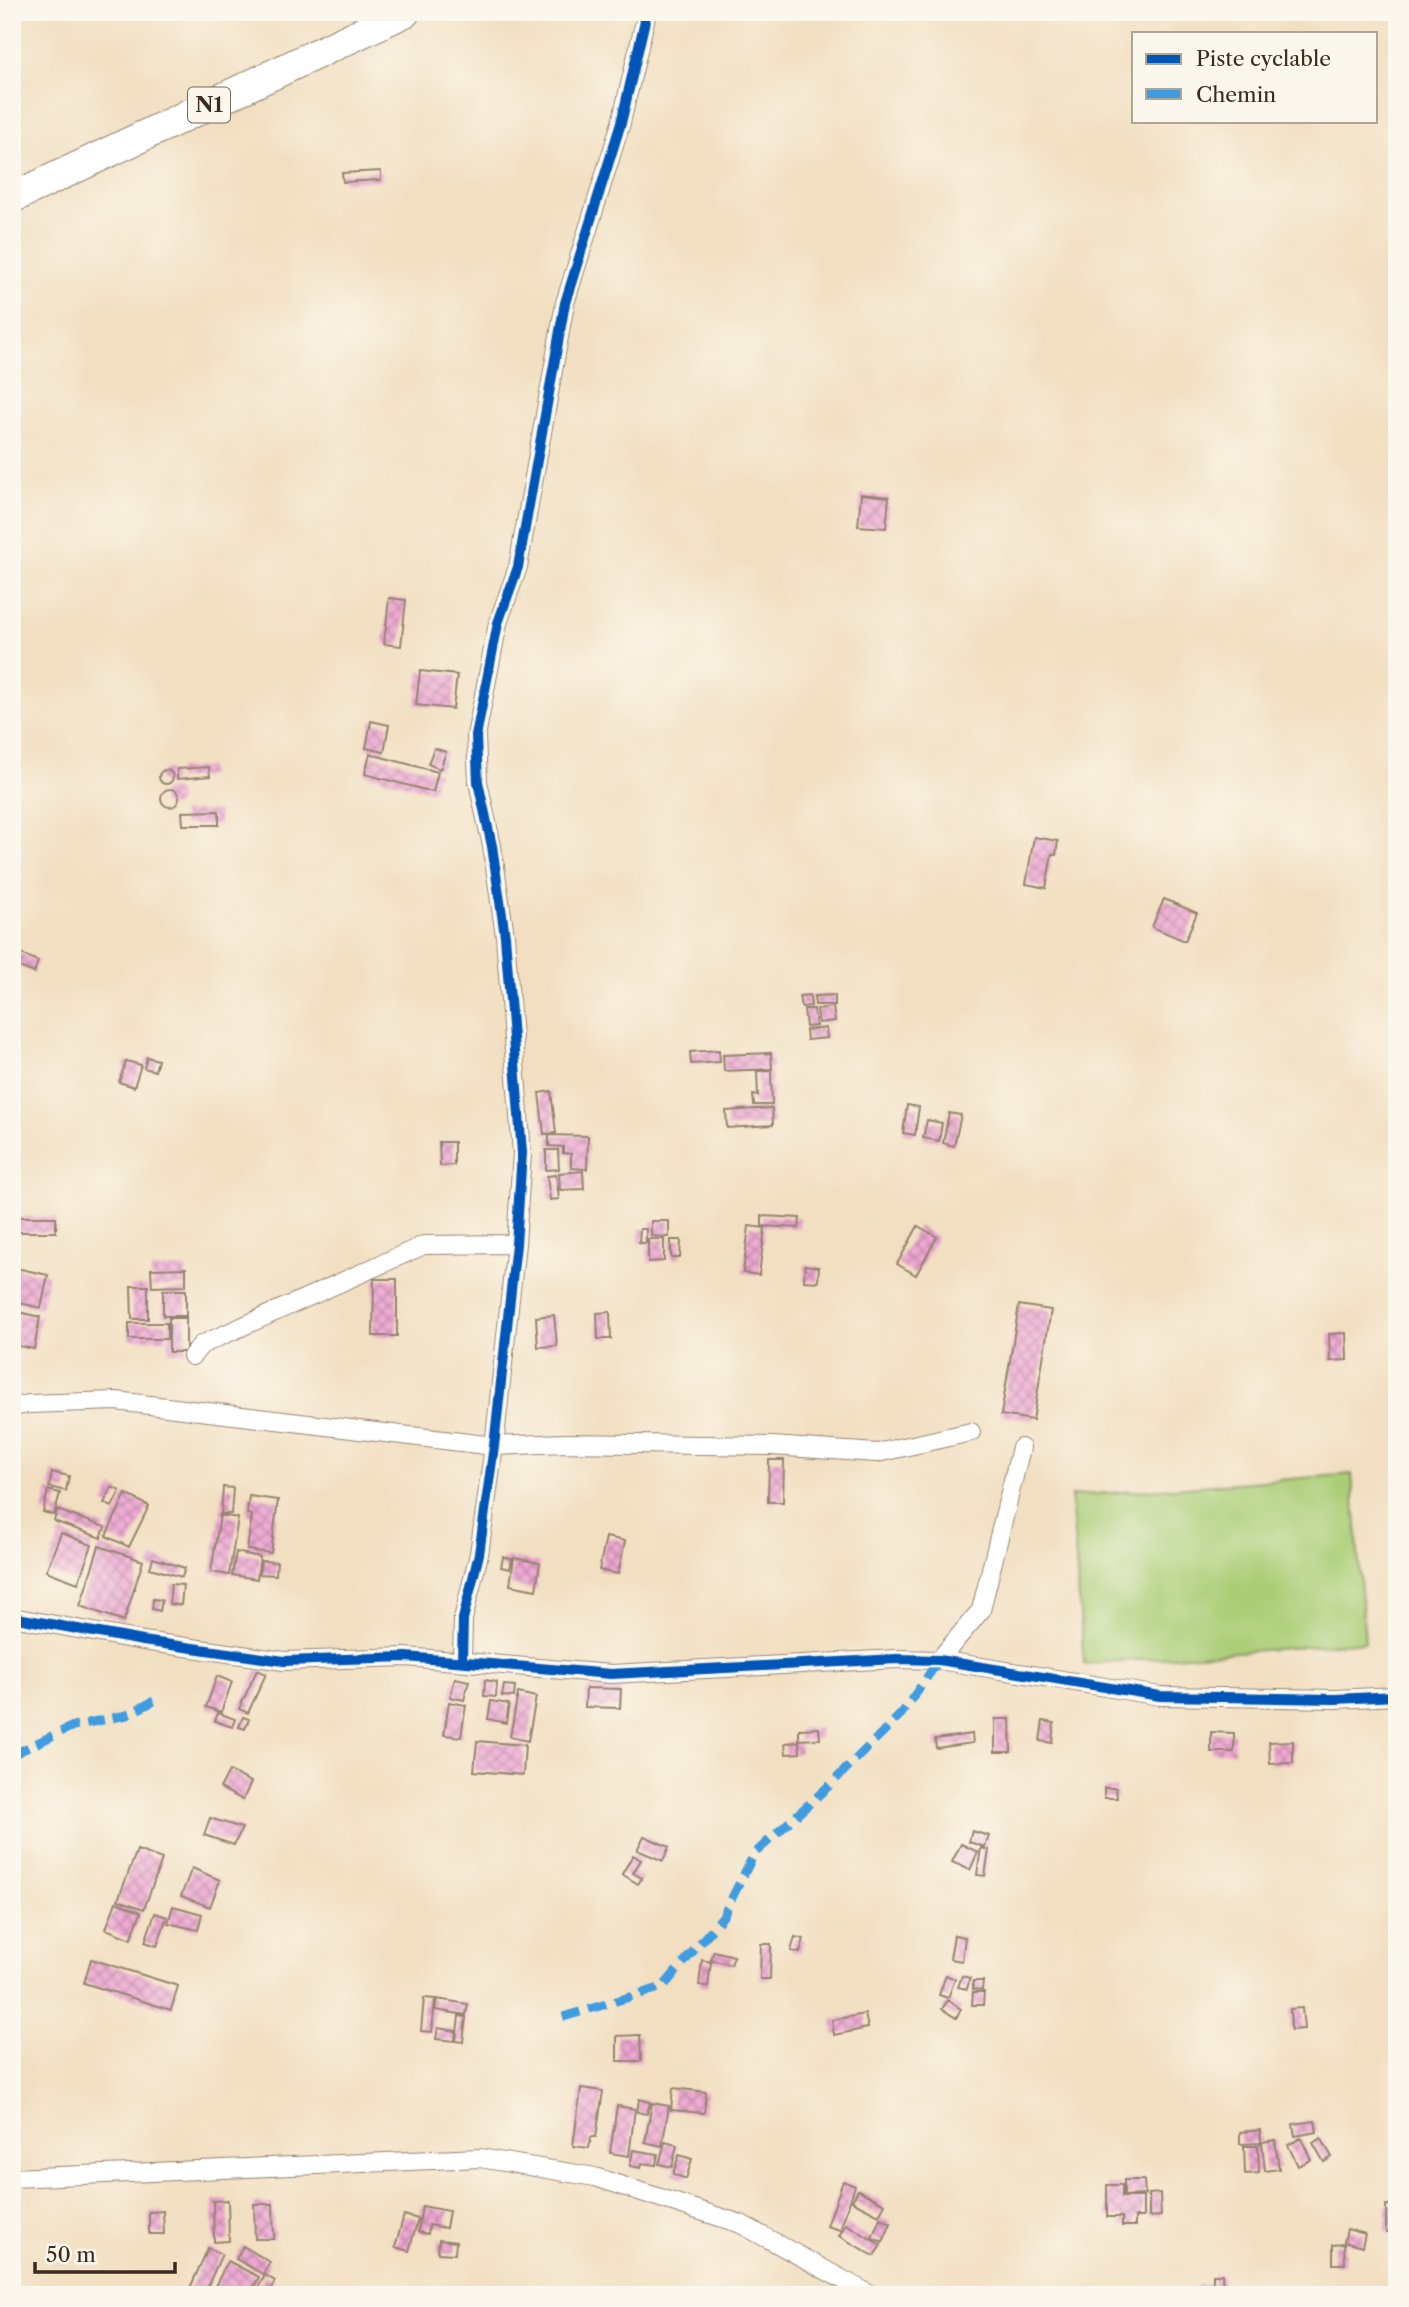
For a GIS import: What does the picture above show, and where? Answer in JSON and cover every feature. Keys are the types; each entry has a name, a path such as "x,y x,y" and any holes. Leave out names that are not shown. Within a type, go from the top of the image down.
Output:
{"highway":[{"name":"N1","path":"12,198 405,12"}],"street":[{"path":"462,1660 463,1619 479,1553 494,1446 516,1244 522,1153 505,936 492,846 478,782 477,736 498,623 518,567 565,303 621,123 647,12"},
{"path":"191,1356 201,1345 424,1245 516,1244"},
{"path":"12,1407 116,1401 494,1446 565,1443 772,1446 877,1453 971,1432"},
{"path":"939,1660 981,1610 1021,1448"},
{"path":"12,1616 143,1641 284,1661 406,1657 611,1674 897,1659 939,1660 1160,1696 1335,1699 1397,1696"},
{"path":"12,2178 480,2158 594,2177 741,2224 871,2295"}],"green space":[{"path":"1352,1474 1365,1642 1084,1664 1071,1496"}],"building":[{"path":"381,171 381,180 343,182 342,173"},
{"path":"861,494 889,497 886,528 858,526"},
{"path":"389,598 406,600 401,646 384,644"},
{"path":"420,671 457,675 453,709 416,705"},
{"path":"371,721 389,725 384,752 366,748"},
{"path":"434,748 446,752 440,769 428,764"},
{"path":"370,754 438,772 433,792 365,774"},
{"path":"209,767 210,776 177,779 177,769"},
{"path":"166,770 171,772 171,782 166,784 161,782 159,777 161,772"},
{"path":"166,789 174,789 179,798 177,805 166,807 161,802 161,794"},
{"path":"219,811 219,825 183,825 182,812"},
{"path":"1034,837 1058,841 1056,855 1052,854 1046,888 1026,884"},
{"path":"1164,899 1197,913 1185,941 1152,927"},
{"path":"12,950 38,961 34,973 12,964"},
{"path":"810,995 811,1006 801,1007 799,996"},
{"path":"835,995 835,1005 815,1005 814,996"},
{"path":"833,1007 835,1021 819,1023 817,1009"},
{"path":"804,1009 814,1009 816,1026 806,1027"},
{"path":"826,1028 827,1038 807,1040 806,1030"},
{"path":"719,1050 720,1062 691,1064 690,1052"},
{"path":"771,1053 772,1069 724,1071 723,1055"},
{"path":"147,1057 158,1060 155,1071 144,1068"},
{"path":"126,1061 141,1065 134,1087 119,1082"},
{"path":"757,1071 771,1071 772,1105 754,1105 753,1095 758,1096"},
{"path":"551,1091 556,1133 544,1134 539,1093"},
{"path":"907,1105 919,1107 915,1135 903,1133"},
{"path":"772,1108 773,1125 727,1128 726,1111"},
{"path":"949,1113 961,1115 954,1146 943,1143"},
{"path":"927,1120 942,1123 939,1141 923,1138"},
{"path":"549,1135 588,1136 587,1169 571,1168 571,1154 563,1153 563,1147 549,1146"},
{"path":"439,1142 454,1142 454,1165 440,1166"},
{"path":"546,1150 558,1150 559,1169 546,1170"},
{"path":"583,1171 584,1189 560,1190 559,1173"},
{"path":"556,1175 559,1199 550,1200 547,1176"},
{"path":"12,1185 19,1187 13,1207 12,1207"},
{"path":"762,1216 800,1218 799,1228 762,1226"},
{"path":"13,1217 56,1217 56,1232 12,1232"},
{"path":"651,1221 669,1221 669,1237 651,1236"},
{"path":"749,1226 765,1228 759,1275 743,1273"},
{"path":"918,1226 937,1237 916,1275 897,1264"},
{"path":"640,1229 646,1229 646,1243 639,1243"},
{"path":"648,1239 664,1239 664,1261 648,1262"},
{"path":"671,1240 681,1240 680,1258 671,1258"},
{"path":"805,1265 819,1267 818,1282 804,1281"},
{"path":"16,1268 48,1275 41,1308 12,1301"},
{"path":"186,1268 186,1286 152,1287 151,1269"},
{"path":"374,1279 397,1279 397,1336 373,1336"},
{"path":"131,1286 148,1286 148,1319 132,1319"},
{"path":"163,1290 186,1290 186,1316 163,1316"},
{"path":"1019,1305 1051,1310 1033,1420 1001,1415"},
{"path":"19,1312 40,1317 34,1349 13,1345"},
{"path":"610,1312 611,1339 598,1339 597,1313"},
{"path":"554,1315 557,1346 538,1347 536,1317"},
{"path":"169,1318 186,1318 186,1352 169,1352"},
{"path":"129,1323 167,1323 167,1339 129,1339"},
{"path":"1346,1333 1347,1360 1330,1361 1329,1334"},
{"path":"769,1460 784,1460 783,1502 768,1502"},
{"path":"52,1472 69,1476 66,1491 49,1487"},
{"path":"112,1487 120,1491 112,1507 104,1503"},
{"path":"223,1487 233,1488 231,1514 221,1514"},
{"path":"48,1490 60,1493 54,1515 43,1512"},
{"path":"126,1494 149,1506 129,1547 106,1536"},
{"path":"249,1496 278,1500 271,1553 247,1550 252,1515 247,1514"},
{"path":"57,1510 105,1527 101,1538 54,1521"},
{"path":"220,1515 238,1518 229,1575 211,1572"},
{"path":"61,1533 92,1545 78,1583 46,1571"},
{"path":"606,1537 625,1541 618,1574 599,1570"},
{"path":"99,1546 143,1561 124,1621 80,1606"},
{"path":"236,1552 260,1557 257,1579 232,1575"},
{"path":"503,1557 512,1559 510,1569 501,1567"},
{"path":"153,1558 185,1568 182,1577 150,1568"},
{"path":"514,1558 540,1563 536,1590 510,1585"},
{"path":"261,1561 277,1562 276,1575 259,1574"},
{"path":"171,1584 183,1585 181,1605 169,1604"},
{"path":"153,1599 162,1600 160,1611 152,1609"},
{"path":"257,1670 266,1674 248,1713 239,1709"},
{"path":"217,1676 232,1682 221,1712 206,1707"},
{"path":"455,1678 469,1681 464,1700 450,1697"},
{"path":"485,1680 497,1682 496,1697 484,1696"},
{"path":"504,1685 515,1686 514,1697 502,1696"},
{"path":"586,1688 621,1689 620,1708 585,1707"},
{"path":"518,1693 536,1697 528,1741 510,1737"},
{"path":"491,1701 509,1704 506,1723 488,1719"},
{"path":"449,1702 466,1705 461,1737 444,1735"},
{"path":"218,1713 235,1719 232,1727 215,1721"},
{"path":"243,1717 249,1719 245,1729 239,1727"},
{"path":"995,1719 1010,1719 1011,1752 995,1752"},
{"path":"1043,1721 1054,1723 1052,1743 1040,1741"},
{"path":"819,1728 820,1739 799,1740 799,1729"},
{"path":"1211,1732 1234,1733 1234,1752 1211,1752"},
{"path":"972,1734 973,1743 936,1748 935,1739"},
{"path":"477,1741 525,1745 523,1775 474,1771"},
{"path":"1293,1741 1293,1763 1270,1764 1269,1742"},
{"path":"799,1742 800,1753 786,1754 785,1743"},
{"path":"229,1771 251,1782 243,1800 220,1788"},
{"path":"1104,1788 1116,1788 1117,1798 1104,1798"},
{"path":"210,1818 242,1828 234,1845 204,1835"},
{"path":"972,1831 989,1836 985,1847 969,1842"},
{"path":"644,1836 669,1847 663,1861 637,1850"},
{"path":"961,1844 978,1852 970,1870 952,1862"},
{"path":"981,1848 989,1850 985,1876 977,1875"},
{"path":"137,1850 162,1859 144,1909 118,1900"},
{"path":"633,1855 641,1860 633,1873 642,1878 638,1884 622,1874"},
{"path":"192,1868 220,1880 210,1907 181,1896"},
{"path":"116,1902 141,1912 131,1939 106,1929"},
{"path":"173,1906 202,1914 198,1930 168,1923"},
{"path":"155,1913 167,1917 157,1946 145,1942"},
{"path":"954,1935 965,1937 962,1961 950,1959"},
{"path":"795,1937 804,1939 800,1953 791,1951"},
{"path":"761,1944 771,1944 770,1979 760,1979"},
{"path":"714,1951 734,1956 731,1965 711,1960"},
{"path":"91,1959 178,1986 171,2010 84,1983"},
{"path":"702,1960 711,1962 708,1987 699,1985"},
{"path":"946,1975 955,1979 948,1998 939,1995"},
{"path":"962,1976 970,1978 967,1989 958,1987"},
{"path":"973,1981 983,1981 982,1990 973,1989"},
{"path":"973,1992 984,1992 983,2005 972,2005"},
{"path":"424,1998 435,1999 432,2032 421,2031"},
{"path":"437,1999 468,2004 466,2015 435,2010"},
{"path":"948,2000 961,2009 956,2018 942,2009"},
{"path":"1302,2008 1304,2029 1291,2030 1290,2009"},
{"path":"865,2014 868,2028 834,2035 832,2020"},
{"path":"459,2016 466,2017 463,2042 456,2041"},
{"path":"438,2028 456,2031 455,2041 436,2039"},
{"path":"640,2035 641,2061 617,2061 617,2036"},
{"path":"581,2088 603,2091 596,2137 591,2137 589,2148 573,2146"},
{"path":"673,2088 706,2092 704,2113 671,2110"},
{"path":"639,2099 650,2102 647,2114 637,2112"},
{"path":"652,2103 669,2106 662,2146 645,2142"},
{"path":"617,2106 635,2109 629,2156 610,2153"},
{"path":"1315,2121 1317,2132 1295,2136 1293,2124"},
{"path":"1260,2130 1261,2143 1240,2144 1240,2132"},
{"path":"1301,2138 1311,2160 1298,2166 1288,2145"},
{"path":"1321,2138 1332,2157 1324,2162 1313,2143"},
{"path":"1275,2140 1279,2169 1265,2171 1262,2142"},
{"path":"665,2142 677,2145 672,2167 659,2164"},
{"path":"1244,2146 1258,2146 1259,2173 1245,2174"},
{"path":"633,2150 658,2154 656,2165 642,2163 641,2168 630,2166"},
{"path":"679,2155 692,2159 686,2179 673,2174"},
{"path":"1124,2180 1144,2180 1145,2195 1124,2196"},
{"path":"843,2181 855,2186 840,2230 827,2226"},
{"path":"1107,2185 1122,2185 1122,2197 1143,2197 1143,2217 1135,2217 1135,2226 1122,2226 1122,2217 1107,2217"},
{"path":"858,2190 885,2204 879,2215 852,2201"},
{"path":"1160,2193 1161,2216 1149,2217 1149,2194"},
{"path":"228,2200 229,2241 214,2242 213,2201"},
{"path":"254,2204 273,2204 274,2239 255,2239"},
{"path":"1386,2205 1397,2205 1397,2233 1386,2233"},
{"path":"422,2206 449,2211 446,2228 429,2225 428,2234 418,2232"},
{"path":"163,2211 164,2234 149,2234 149,2212"},
{"path":"404,2215 418,2219 409,2251 395,2247"},
{"path":"880,2218 891,2223 883,2242 872,2238"},
{"path":"846,2224 881,2245 874,2256 839,2236"},
{"path":"1347,2229 1365,2234 1362,2247 1344,2242"},
{"path":"439,2240 456,2242 455,2254 438,2253"},
{"path":"1344,2244 1345,2264 1333,2264 1333,2245"},
{"path":"243,2246 270,2262 263,2274 236,2259"},
{"path":"208,2248 222,2254 204,2294 190,2288"},
{"path":"228,2261 259,2277 250,2295 233,2295 215,2286"},
{"path":"1213,2274 1222,2274 1223,2290 1213,2290"},
{"path":"265,2275 275,2281 268,2295 260,2295 256,2292"},
{"path":"1197,2285 1211,2285 1211,2295 1197,2295"}],"marked path":[{"path":"563,2017 663,1987 723,1916 754,1854 832,1783 902,1713 939,1660"},
{"path":"12,1755 73,1726 127,1715 158,1699"}],"cycle path":[{"path":"462,1660 463,1619 479,1554 494,1446 516,1244 522,1153 505,936 492,846 478,782 476,736 498,623 518,567 565,303 621,123 647,12"},
{"path":"12,1617 143,1641 284,1661 406,1657 611,1674 897,1659 939,1660 1160,1696 1335,1699 1397,1696"}]}
